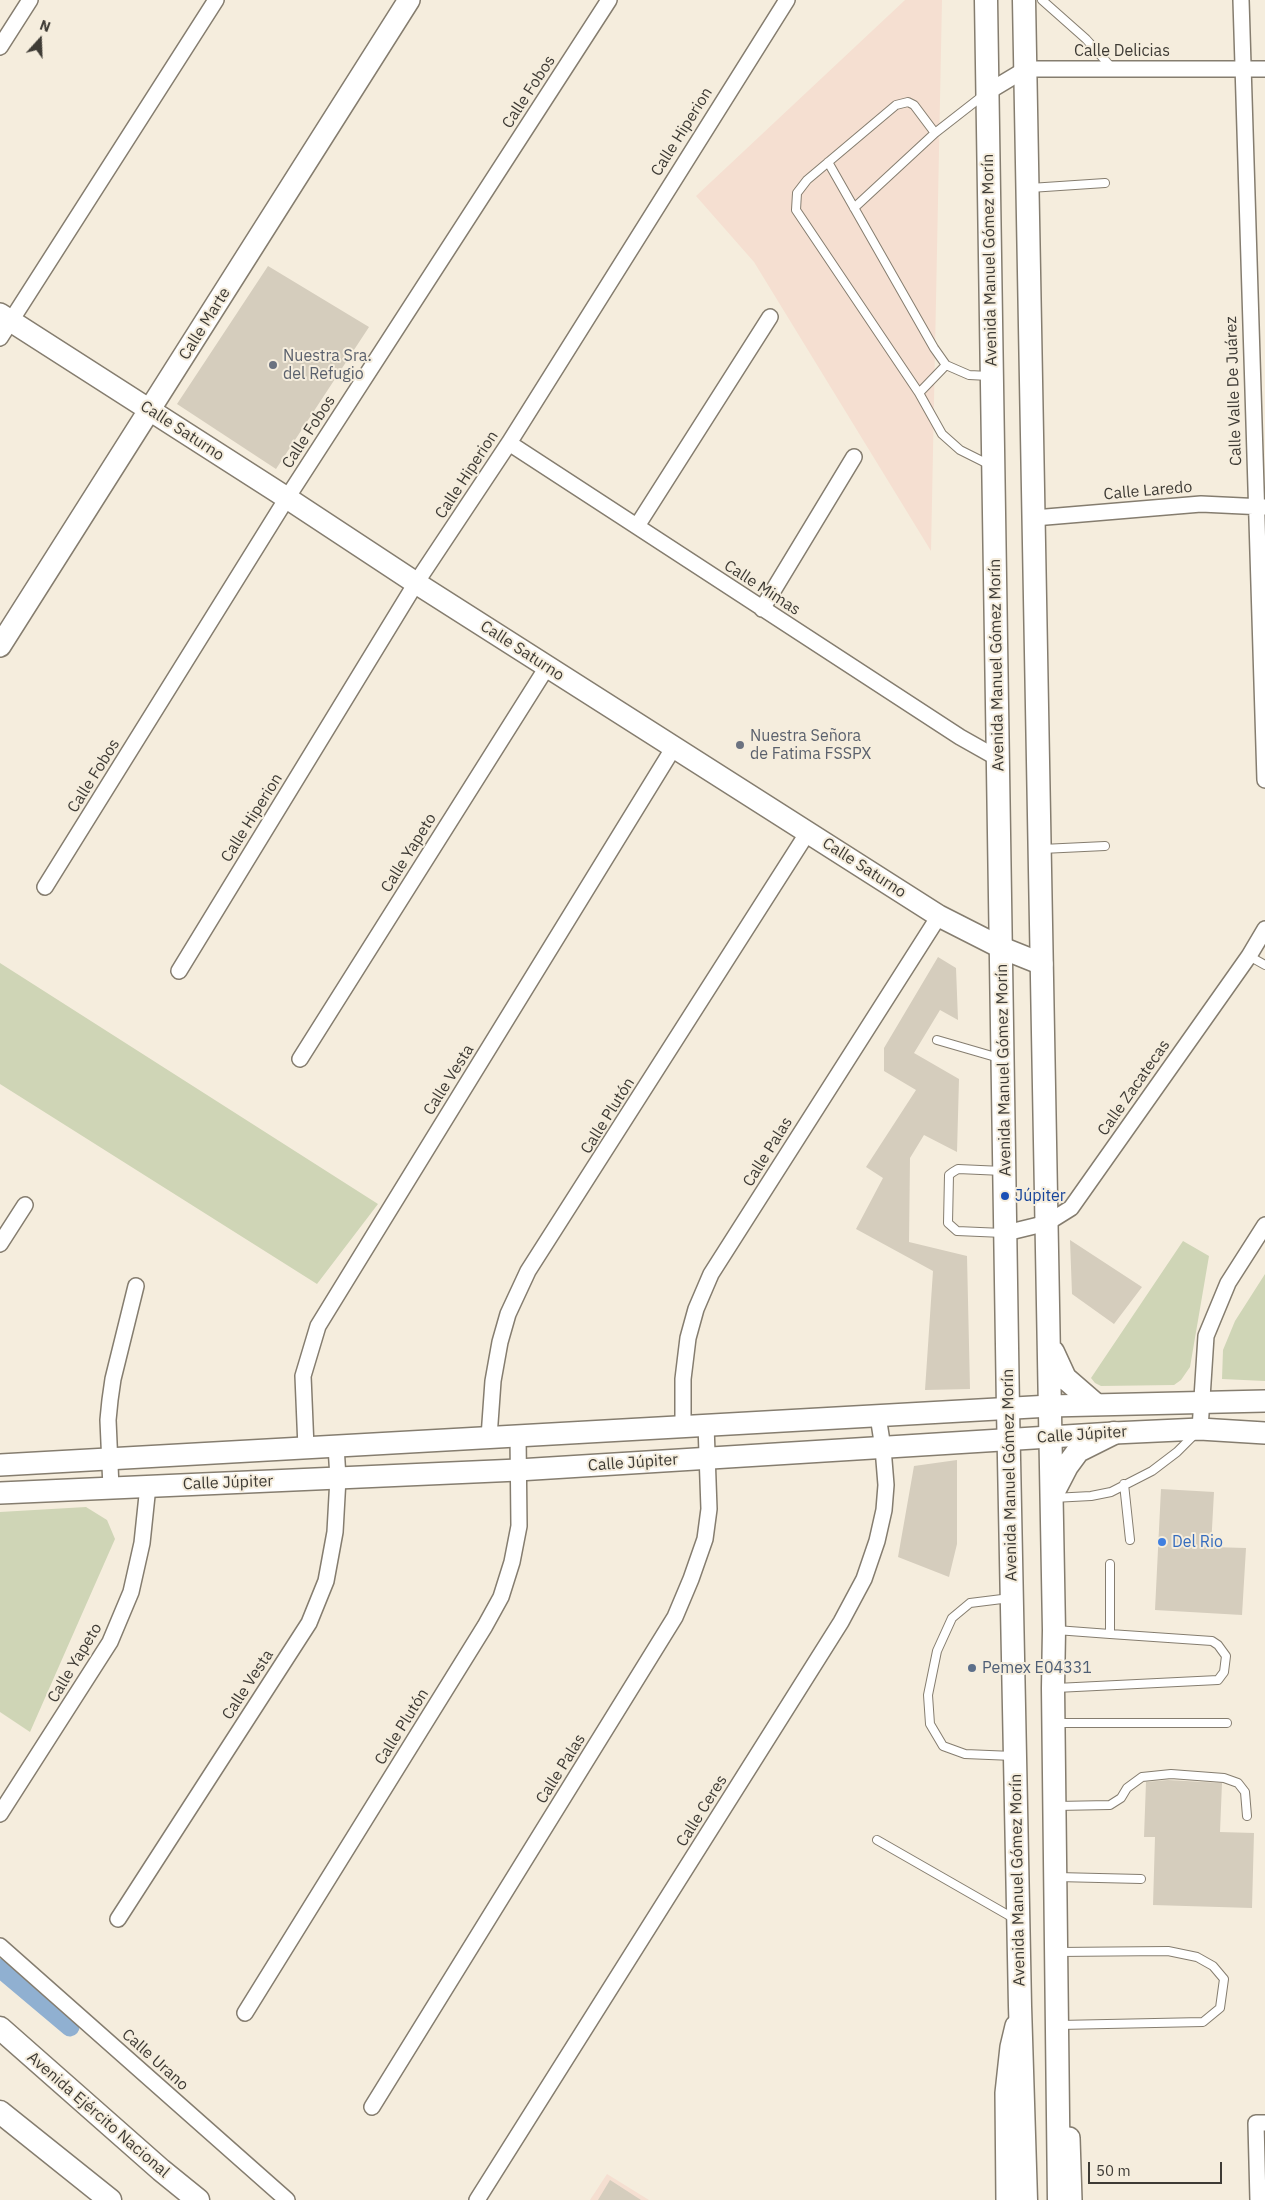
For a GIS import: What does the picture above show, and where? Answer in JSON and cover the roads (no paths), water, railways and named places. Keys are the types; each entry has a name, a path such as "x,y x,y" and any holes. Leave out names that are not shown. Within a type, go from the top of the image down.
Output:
{"main road":[{"name":"Avenida Manuel Gómez Morín","path":"986,0 1008,1409 1018,1921 1026,2200"},
{"path":"1024,0 1051,1437 1059,2200"},
{"path":"1049,1341 1065,1378 1072,1387 1095,1404"},
{"path":"1051,1498 1067,1466 1078,1451 1114,1433"},
{"name":"Avenida Ejército Nacional","path":"0,2028 161,2170 198,2200"},
{"path":"0,2112 110,2200"}],"street":[{"path":"0,46 30,0"},
{"name":"Calle Saturno","path":"216,0 4,325 150,411 547,667 939,916 1002,948 1042,964"},
{"name":"Calle Marte","path":"0,646 410,0"},
{"name":"Calle Fobos","path":"45,887 287,498 608,0"},
{"name":"Calle Hiperion","path":"179,971 416,583 509,443 787,0"},
{"name":"Calle Valle De Juárez","path":"1241,0 1242,69 1260,506 1265,780"},
{"path":"986,93 1026,69"},
{"name":"Calle Delicias","path":"1026,69 1265,69"},
{"path":"637,526 770,317"},
{"name":"Calle Mimas","path":"509,443 960,737 999,758"},
{"path":"762,609 854,458"},
{"name":"Calle Laredo","path":"1034,518 1201,504 1260,506"},
{"name":"Calle Yapeto","path":"300,1059 547,667"},
{"name":"Calle Vesta","path":"306,1448 303,1376 318,1326 674,747"},
{"name":"Calle Plutón","path":"490,1436 493,1381 500,1342 508,1314 528,1272 808,832"},
{"name":"Calle Palas","path":"683,1426 683,1379 688,1338 696,1309 711,1274 939,916"},
{"name":"Calle Zacatecas","path":"1006,1233 1047,1223 1065,1213 1075,1203 1249,956 1265,928"},
{"path":"0,1244 25,1205"},
{"path":"1200,1429 1206,1336 1228,1283 1265,1225"},
{"path":"111,1488 108,1420 112,1386 136,1286"},
{"name":"Calle Júpiter","path":"0,1465 1050,1406 1203,1401 1265,1402"},
{"name":"Calle Ceres","path":"477,2200 841,1622 864,1579 877,1541 884,1510 886,1485 878,1416"},
{"name":"Calle Palas","path":"372,2107 675,1617 691,1579 704,1538 709,1509 706,1425"},
{"name":"Calle Júpiter","path":"0,1493 518,1470 1114,1433 1200,1429 1265,1433"},
{"name":"Calle Plutón","path":"245,2013 480,1635 501,1597 512,1562 519,1526 518,1435"},
{"name":"Calle Vesta","path":"118,1919 309,1624 326,1581 335,1532 338,1478 336,1446"},
{"name":"Calle Yapeto","path":"0,1814 110,1642 131,1592 142,1543 148,1486"},
{"name":"Calle Urano","path":"0,1946 287,2200"},
{"path":"1007,2200 1006,2093 1011,2047 1020,2006"},
{"path":"1056,2052 1068,2093 1071,2200"},
{"path":"1258,2200 1256,2123 1265,2123"}],"lane":[{"path":"1042,0 1086,39 1112,68"},
{"path":"854,208 935,133 986,93"},
{"path":"935,133 914,104 902,103 801,185 797,193 796,210 919,393 942,434 960,450 994,467"},
{"path":"828,162 934,348 946,365 970,374 992,377"},
{"path":"1028,188 1105,182"},
{"path":"919,393 946,365"},
{"path":"1040,850 1105,846"},
{"path":"1249,956 1265,965"},
{"path":"937,1040 1003,1060"},
{"path":"1005,1172 958,1169 953,1172 950,1175 948,1223 957,1231 1006,1233"},
{"path":"1051,1498 1092,1496 1111,1492 1152,1471 1177,1452 1200,1429"},
{"path":"1124,1484 1130,1540"},
{"path":"1110,1564 1110,1634"},
{"path":"1012,1598 970,1603 952,1618 937,1651 928,1695 930,1724 943,1746 965,1754 1016,1756"},
{"path":"1053,1688 1218,1680 1226,1667 1226,1656 1223,1650 1212,1641 1054,1630"},
{"path":"1053,1723 1227,1723"},
{"path":"1054,1806 1110,1805 1121,1798 1127,1788 1142,1777 1172,1774 1224,1778 1238,1783 1244,1792 1247,1816"},
{"path":"877,1840 1018,1921"},
{"path":"1055,1877 1141,1879"},
{"path":"1056,1952 1168,1951 1197,1957 1213,1966 1224,1979 1220,2008 1203,2022 1056,2025"}],"waterway":[{"path":"0,1968 70,2027"}],"place":[{"name":"Nuestra Sra. del Refugio","path":"273,365"},
{"name":"Nuestra Señora de Fatima FSSPX","path":"740,745"},
{"name":"Júpiter","path":"1005,1196"},
{"name":"Del Rio","path":"1162,1542"},
{"name":"Pemex E04331","path":"972,1668"}]}
